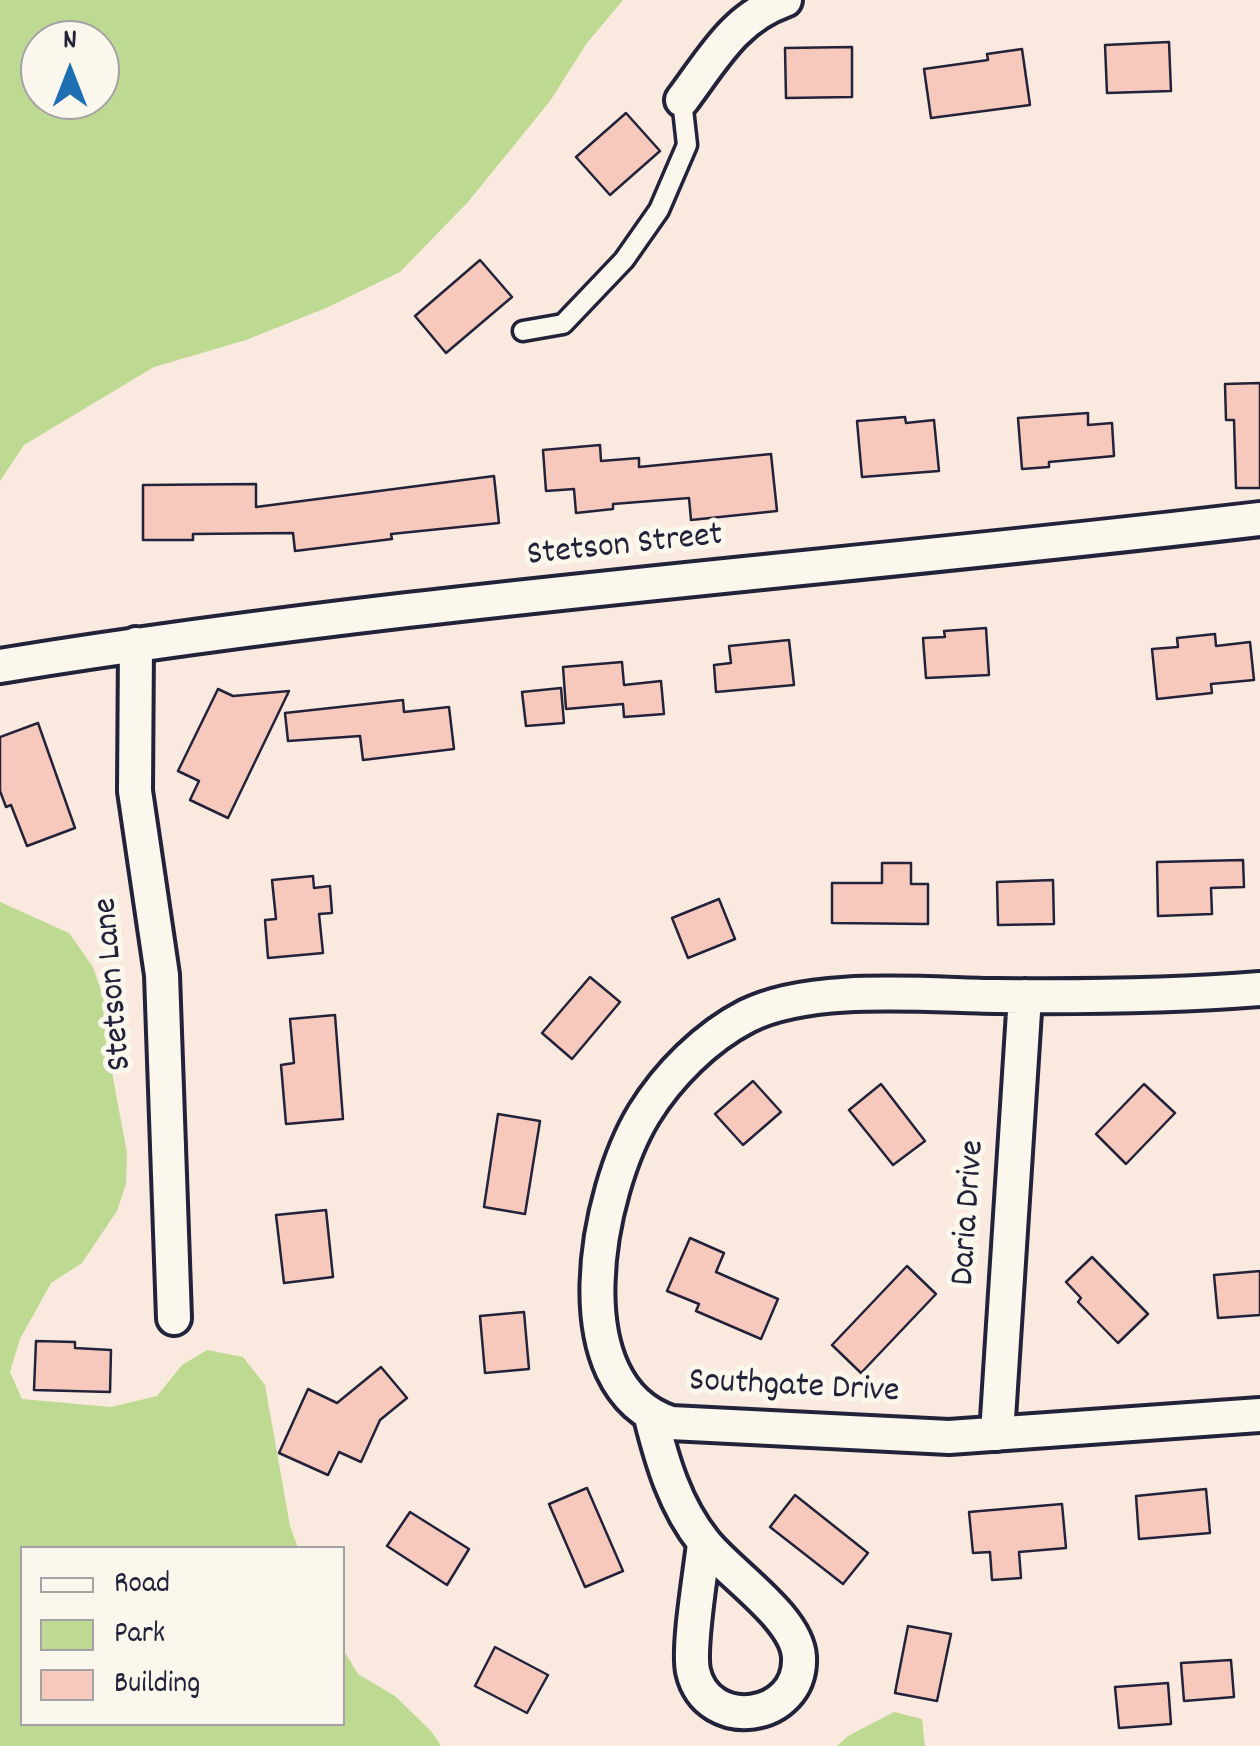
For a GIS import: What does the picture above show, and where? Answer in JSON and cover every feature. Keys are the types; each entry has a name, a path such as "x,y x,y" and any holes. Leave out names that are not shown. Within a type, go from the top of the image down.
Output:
{"street":[{"path":"682,100 734,32 758,10 785,0"},
{"name":"Stetson Street","path":"0,666 136,644 546,596 1260,519"},
{"name":"Stetson Lane","path":"136,644 135,790 162,976 174,1318"},
{"name":"Southgate Drive","path":"1260,989 1168,997 861,995 796,1001 748,1016 687,1058 644,1114 620,1167 602,1231 598,1309 608,1364 626,1396 652,1417 694,1427 950,1437 1260,1415"},
{"name":"Daria Drive","path":"997,1434 1024,996"},
{"path":"652,1417 668,1476 688,1519 704,1543 783,1622 795,1640 799,1662 794,1684 780,1701 762,1711 729,1711 710,1700 697,1682 692,1660 704,1543"}],"lane":[{"path":"523,331 562,324 624,260 659,210 687,145 682,100"}],"green space":[{"path":"0,0 623,0 587,43 550,101 468,202 400,272 326,308 246,340 154,367 24,445 0,481"},
{"path":"0,902 69,933 93,967 108,1010 113,1078 127,1153 126,1184 117,1211 82,1263 51,1283 20,1339 10,1372 22,1399 111,1407 157,1396 182,1365 207,1350 243,1357 265,1385 290,1526 297,1546 20,1546 20,1726 345,1726 345,1652 358,1674 395,1696 441,1746 0,1746"},
{"path":"894,1712 922,1719 925,1746 837,1746 848,1736"}],"building":[{"path":"1169,42 1171,91 1107,93 1105,45"},
{"path":"852,47 852,97 786,98 785,48"},
{"path":"1022,49 1030,105 931,118 924,69 988,60 987,54"},
{"path":"626,113 660,151 610,195 576,157"},
{"path":"480,260 512,297 446,353 415,316"},
{"path":"1260,383 1260,488 1236,488 1234,420 1226,420 1225,384"},
{"path":"1088,413 1088,425 1112,423 1114,456 1049,462 1049,467 1022,469 1018,418"},
{"path":"905,417 906,423 934,420 939,471 862,477 857,421"},
{"path":"600,445 601,461 639,458 639,467 771,454 777,511 691,520 689,498 613,504 613,509 576,513 574,489 546,491 543,450"},
{"path":"494,476 499,523 391,534 392,539 295,551 293,533 193,534 193,540 143,540 143,485 256,484 256,507"},
{"path":"986,628 989,675 926,678 923,638 945,637 944,631"},
{"path":"1215,634 1216,646 1250,642 1254,680 1211,684 1212,693 1157,699 1152,649 1178,647 1177,638"},
{"path":"789,640 794,685 716,692 714,665 731,663 729,646"},
{"path":"622,662 624,685 661,681 664,714 624,717 623,704 566,709 563,667"},
{"path":"561,688 564,723 526,726 522,692"},
{"path":"218,689 233,696 289,691 228,818 190,800 199,781 178,771"},
{"path":"403,700 404,712 449,707 454,749 363,760 360,736 288,741 285,713"},
{"path":"38,723 75,828 27,846 11,805 6,807 0,791 0,737"},
{"path":"1243,860 1244,887 1211,888 1212,914 1158,916 1157,862"},
{"path":"882,863 911,863 911,884 928,884 928,924 832,923 832,883 882,883"},
{"path":"313,876 314,888 330,886 332,913 319,914 323,953 268,958 265,920 276,919 272,880"},
{"path":"1053,880 1054,924 998,925 997,882"},
{"path":"719,899 735,939 688,958 672,918"},
{"path":"590,977 620,1002 572,1059 542,1033"},
{"path":"335,1015 343,1119 286,1124 281,1065 294,1063 290,1019"},
{"path":"753,1081 781,1112 743,1145 715,1114"},
{"path":"881,1084 925,1141 893,1165 849,1110"},
{"path":"1144,1084 1175,1113 1126,1164 1096,1134"},
{"path":"498,1114 540,1121 525,1214 484,1207"},
{"path":"326,1210 333,1277 284,1283 276,1215"},
{"path":"690,1238 724,1253 716,1272 778,1299 761,1339 696,1311 699,1304 667,1291"},
{"path":"1092,1257 1148,1314 1118,1343 1078,1302 1081,1298 1066,1282"},
{"path":"907,1266 936,1294 861,1373 832,1345"},
{"path":"1260,1271 1260,1315 1218,1318 1214,1275"},
{"path":"524,1312 529,1369 485,1373 480,1316"},
{"path":"36,1341 75,1342 75,1348 111,1350 110,1392 34,1390"},
{"path":"381,1367 407,1398 380,1420 361,1462 339,1452 328,1475 279,1453 308,1389 337,1403"},
{"path":"587,1488 623,1571 585,1587 549,1504"},
{"path":"1206,1489 1210,1533 1139,1539 1136,1496"},
{"path":"795,1495 868,1553 843,1584 770,1527"},
{"path":"1062,1504 1066,1548 1019,1552 1021,1578 992,1580 990,1552 973,1553 969,1512"},
{"path":"410,1512 469,1549 447,1585 387,1546"},
{"path":"908,1626 951,1634 937,1701 895,1693"},
{"path":"495,1647 548,1675 527,1713 475,1686"},
{"path":"1231,1660 1234,1697 1184,1701 1181,1663"},
{"path":"1168,1683 1171,1724 1119,1728 1115,1687"}]}
